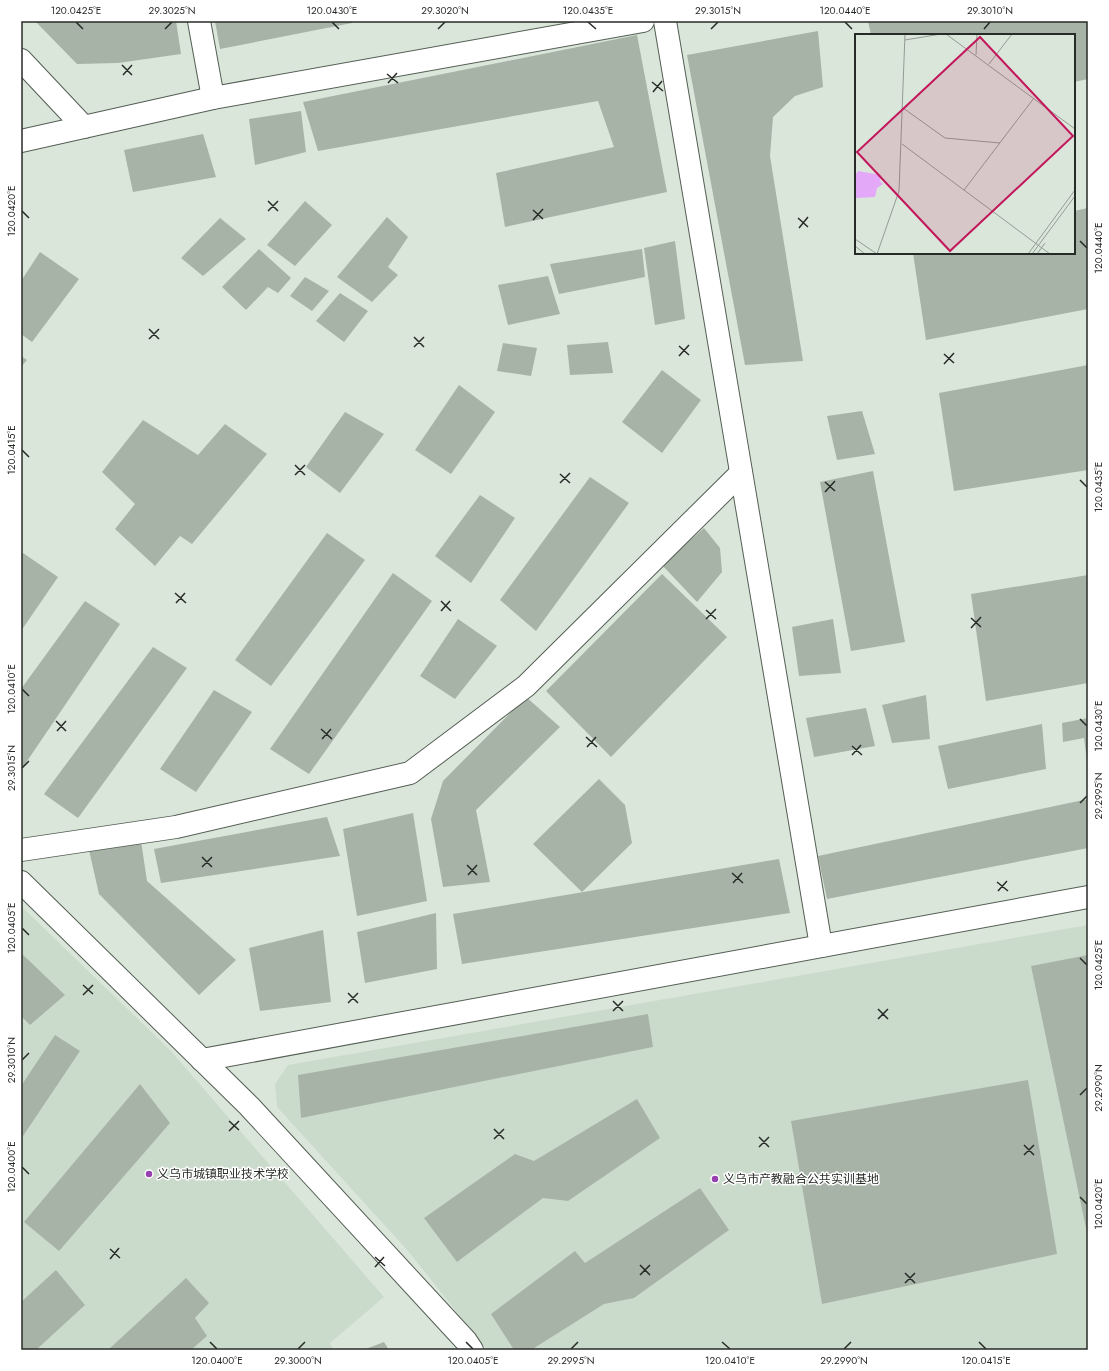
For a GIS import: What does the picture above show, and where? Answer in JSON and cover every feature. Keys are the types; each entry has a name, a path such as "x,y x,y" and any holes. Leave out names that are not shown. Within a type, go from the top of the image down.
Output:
{"street":[{"path":"199,21 213,98"},
{"path":"21,141 213,98 642,21"},
{"path":"665,21 821,946"},
{"path":"21,60 84,127"},
{"path":"21,850 176,827 410,773 526,686 741,473"},
{"path":"21,882 260,1118 466,1341 472,1350"},
{"path":"202,1060 1088,897"}],"shaded area":[{"name":"义乌市城镇职业技术学校","path":"21,906 171,1051 384,1297 330,1343 333,1350 21,1350"},
{"name":"义乌市产教融合公共实训基地","path":"1088,925 1088,1350 487,1350 408,1251 277,1107 275,1084 288,1065"}],"building":[{"path":"35,21 176,21 181,54 118,63 77,64"},
{"path":"215,21 352,21 352,23 220,49"},
{"path":"868,21 1088,21 1088,79 1075,82 1075,34 871,34"},
{"path":"818,31 823,87 795,96 773,117 770,156 803,361 745,365 687,55"},
{"path":"637,35 667,192 505,227 496,173 614,147 598,101 318,151 303,102"},
{"path":"301,111 306,152 255,165 249,119"},
{"path":"203,134 216,177 133,192 124,150"},
{"path":"305,201 332,225 295,266 267,245"},
{"path":"1088,208 1088,309 926,340 913,254 1075,254 1075,211"},
{"path":"387,217 408,237 388,267 398,275 372,302 337,277"},
{"path":"220,218 246,239 203,276 181,258"},
{"path":"675,241 685,319 655,325 644,248"},
{"path":"259,249 291,278 278,293 268,287 246,310 222,287"},
{"path":"642,249 645,277 559,294 550,264"},
{"path":"40,252 79,279 32,342 21,334 21,281"},
{"path":"548,276 560,314 508,325 498,285"},
{"path":"305,277 329,291 312,311 290,296"},
{"path":"340,293 368,311 344,342 316,321"},
{"path":"608,342 613,373 570,375 567,345"},
{"path":"503,343 537,348 531,376 497,371"},
{"path":"21,356 27,360 21,367"},
{"path":"1088,365 1088,470 954,491 939,393"},
{"path":"662,370 701,400 662,453 622,422"},
{"path":"459,385 495,412 451,474 415,450"},
{"path":"862,411 875,454 837,460 827,416"},
{"path":"345,412 384,434 340,493 306,467"},
{"path":"143,420 198,455 225,424 267,454 192,544 180,536 155,566 115,529 135,504 102,472"},
{"path":"873,471 905,642 851,651 820,482"},
{"path":"590,477 629,503 536,631 500,600"},
{"path":"480,495 515,518 471,583 435,556"},
{"path":"704,528 720,548 722,572 697,602 662,565"},
{"path":"327,533 365,560 271,686 235,660"},
{"path":"23,553 58,577 21,631 21,556"},
{"path":"393,573 432,601 309,774 270,749"},
{"path":"662,574 727,637 611,757 546,691"},
{"path":"1088,575 1088,683 986,701 971,594"},
{"path":"85,601 120,624 21,770 21,689"},
{"path":"458,619 497,646 455,699 420,676"},
{"path":"833,619 841,673 799,676 792,627"},
{"path":"153,647 187,668 78,818 44,794"},
{"path":"214,690 252,712 196,792 160,769"},
{"path":"926,695 930,739 892,743 882,705"},
{"path":"526,697 560,727 476,810 490,882 443,887 431,819 443,781"},
{"path":"866,708 875,746 814,757 806,718"},
{"path":"1088,718 1087,761 1084,738 1063,742 1062,723"},
{"path":"1042,724 1046,769 948,789 938,746"},
{"path":"599,779 625,805 632,843 582,892 533,844"},
{"path":"1088,799 1088,848 827,899 818,856"},
{"path":"413,813 427,901 357,916 343,829"},
{"path":"327,817 340,856 161,883 154,849"},
{"path":"141,841 147,881 236,960 199,995 99,894 89,850"},
{"path":"779,859 790,913 462,964 453,914"},
{"path":"436,913 437,969 365,983 357,932"},
{"path":"323,930 331,1002 260,1011 249,948"},
{"path":"21,953 65,995 30,1025 21,1016"},
{"path":"1088,955 1088,1233 1087,1233 1031,966"},
{"path":"648,1014 653,1047 301,1118 298,1075"},
{"path":"55,1035 80,1051 21,1139 21,1086"},
{"path":"1028,1080 1057,1254 822,1304 791,1121"},
{"path":"140,1084 170,1123 59,1251 24,1222"},
{"path":"637,1099 660,1138 568,1201 543,1198 457,1262 424,1218 515,1154 534,1161"},
{"path":"700,1188 729,1230 634,1298 604,1304 531,1350 514,1350 491,1314 575,1251 585,1263"},
{"path":"56,1270 85,1305 36,1350 21,1350 21,1302"},
{"path":"186,1278 209,1303 195,1318 207,1336 191,1350 108,1350"},
{"path":"384,1342 389,1350 363,1350"}],"place":[{"name":"义乌市城镇职业技术学校","path":"149,1174"},
{"name":"义乌市产教融合公共实训基地","path":"715,1179"}]}
